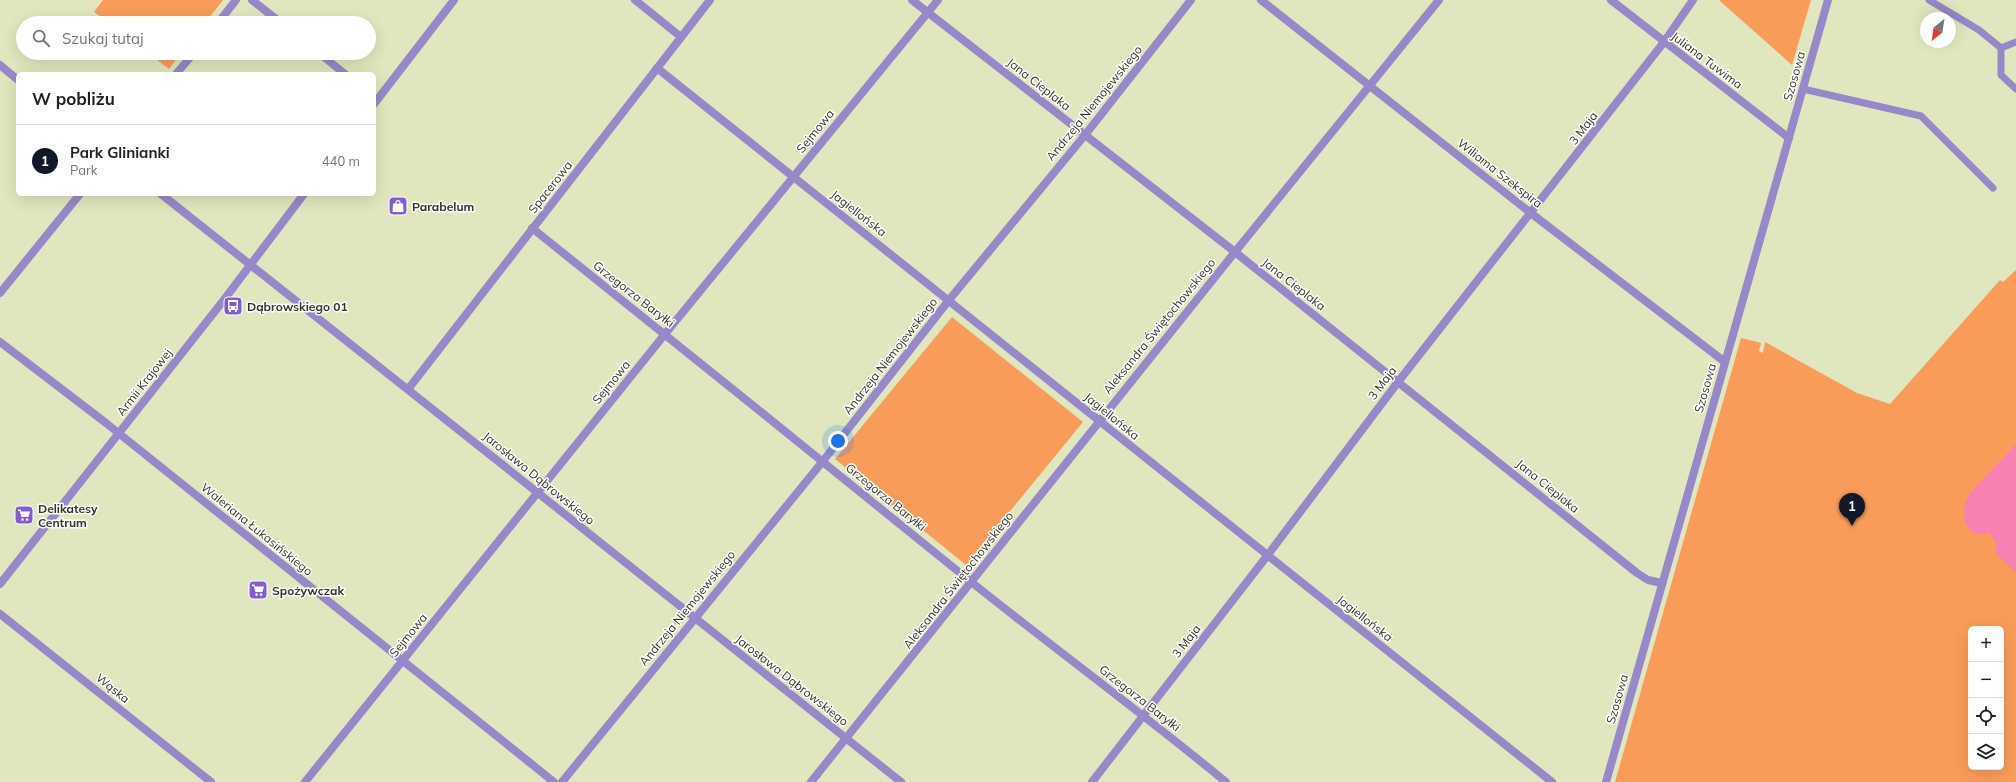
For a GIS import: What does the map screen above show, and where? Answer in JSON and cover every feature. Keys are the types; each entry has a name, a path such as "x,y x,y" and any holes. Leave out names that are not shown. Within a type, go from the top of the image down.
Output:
{"street":[{"path":"223,16 236,0"},
{"path":"252,0 272,16"},
{"path":"376,99 454,0"},
{"path":"635,0 681,37"},
{"name":"Spacerowa","path":"409,388 710,0"},
{"name":"Jana Cieplaka","path":"912,0 1234,252 1637,574 1648,580 1662,583"},
{"name":"Sejmowa","path":"305,782 665,334 938,0"},
{"name":"Andrzeja Niemojewskiego","path":"562,782 694,618 824,461 949,300 1085,135 1191,0"},
{"name":"Wiliama Szekspira","path":"1261,0 1532,214 1725,362"},
{"name":"Aleksandra Świętochowskiego","path":"811,782 972,582 1098,421 1440,0"},
{"name":"Juliana Tuwima","path":"1612,0 1789,138"},
{"name":"3 Maja","path":"1092,782 1267,556 1398,382 1532,214 1664,42 1693,0"},
{"name":"Szosowa","path":"1606,782 1828,0"},
{"path":"178,72 188,60"},
{"path":"328,60 343,72"},
{"path":"0,66 16,78"},
{"name":"Jagiellońska","path":"657,68 1552,782"},
{"path":"0,293 78,196"},
{"name":"Jarosława Dąbrowskiego","path":"164,196 409,388 537,493 901,782"},
{"name":"Armii Krajowej","path":"0,584 251,264 302,196"},
{"name":"Grzegorza Baryłki","path":"532,228 824,461 972,582 1144,715 1226,782"},
{"name":"Waleriana Łukasińskiego","path":"0,342 119,433 554,782"},
{"name":"Wąska","path":"0,614 211,782"}],"lane":[{"path":"1929,0 1979,30 2002,48"},
{"path":"2002,48 2016,42"},
{"path":"2002,48 2001,74 2016,89"},
{"path":"1803,89 1920,116 1993,188"}],"shaded area":[{"path":"103,0 223,0 210,16 99,16 94,12"},
{"path":"1719,0 1811,0 1792,65 1721,2"},
{"path":"157,60 176,60 169,69"},
{"path":"2016,270 2016,782 1615,782 1741,338 1761,343 1759,351 1763,353 1765,342 1857,393 1890,404 2000,280 2003,282"},
{"path":"952,317 1083,422 966,565 835,459"},
{"path":"2016,444 2016,572 1996,554 1995,550 1997,544 1989,532 1984,534 1974,533 1967,527 1964,517 1964,509 1967,499 1972,491"}],"place":[{"name":"Parabelum","path":"398,206"},
{"name":"Dąbrowskiego 01","path":"233,306"},
{"name":"Delikatesy Centrum","path":"24,515"},
{"name":"Park Glinianki","path":"1852,526"},
{"name":"Spożywczak","path":"258,590"}]}
